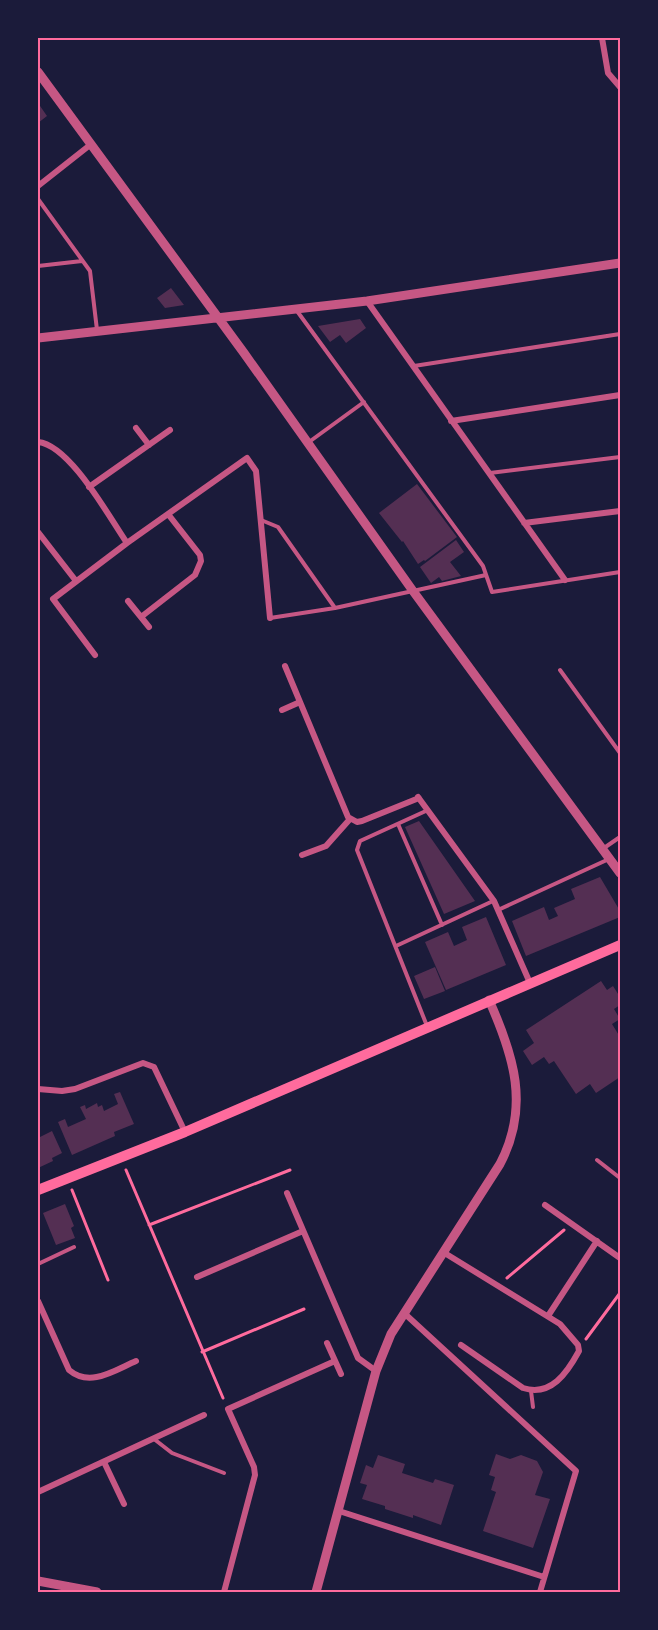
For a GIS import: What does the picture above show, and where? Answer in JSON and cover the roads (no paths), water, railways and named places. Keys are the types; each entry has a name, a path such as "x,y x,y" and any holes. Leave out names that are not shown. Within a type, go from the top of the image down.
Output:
{"main road":[{"path":"38,1190 185,1132 621,945"}],"street":[{"path":"602,38 608,73 621,87"},
{"path":"38,72 413,591 621,873"},
{"path":"38,186 90,145"},
{"path":"38,338 367,301 621,263"},
{"path":"367,301 565,580"},
{"path":"451,421 621,395"},
{"path":"136,428 149,445"},
{"path":"89,488 171,430"},
{"path":"38,442 56,449 70,461 127,543"},
{"path":"95,655 52,599 247,458 256,471 270,618"},
{"path":"524,523 621,511"},
{"path":"141,617 195,575 201,561 200,555 168,514"},
{"path":"38,532 76,581"},
{"path":"128,601 149,627"},
{"path":"285,666 345,812 350,819 357,822 362,821 418,797 494,901 530,983"},
{"path":"282,710 300,702"},
{"path":"303,855 326,846 350,819"},
{"path":"316,1593 376,1371 391,1334 500,1164 512,1137 517,1092 511,1054 489,1000"},
{"path":"38,1089 62,1091 75,1089 143,1063 150,1064 154,1067 185,1132"},
{"path":"287,1193 358,1358 376,1371"},
{"path":"545,1205 621,1258"},
{"path":"197,1277 303,1231"},
{"path":"548,1316 597,1241"},
{"path":"444,1252 548,1316 564,1328 579,1348 575,1358 556,1384 549,1388 531,1391 523,1388 461,1345"},
{"path":"38,1301 69,1370 75,1376 97,1378 136,1361"},
{"path":"404,1313 576,1471 540,1593"},
{"path":"327,1344 341,1374"},
{"path":"224,1593 255,1485 254,1467 228,1409 335,1360"},
{"path":"38,1492 204,1415"},
{"path":"104,1462 124,1504"},
{"path":"339,1511 544,1577"},
{"path":"38,1581 97,1593"}],"lane":[{"path":"38,199 90,271 97,331"},
{"path":"38,266 83,261"},
{"path":"295,309 483,566 492,592 621,572"},
{"path":"412,366 621,334"},
{"path":"308,443 364,402"},
{"path":"489,473 621,457"},
{"path":"261,520 278,527 335,608"},
{"path":"270,618 335,608 486,575"},
{"path":"560,670 621,753"},
{"path":"428,810 360,841 357,850 428,1027"},
{"path":"398,824 442,925"},
{"path":"603,849 621,837"},
{"path":"498,910 610,859"},
{"path":"396,946 494,901"},
{"path":"597,1161 620,1177"},
{"path":"38,1264 74,1247"},
{"path":"531,1391 533,1407"},
{"path":"154,1439 172,1453 224,1473"}]}
